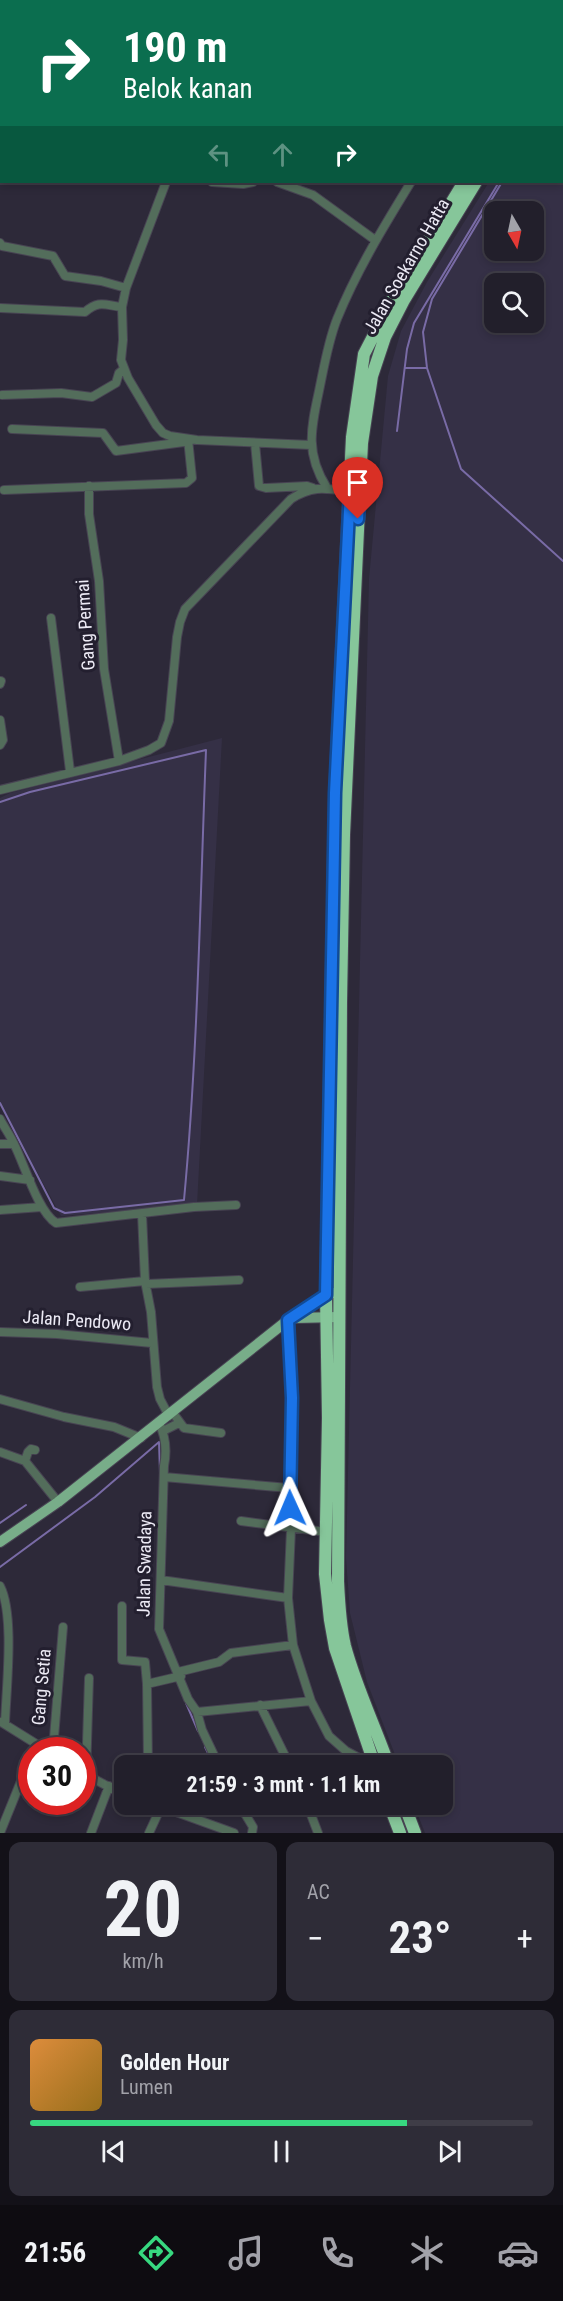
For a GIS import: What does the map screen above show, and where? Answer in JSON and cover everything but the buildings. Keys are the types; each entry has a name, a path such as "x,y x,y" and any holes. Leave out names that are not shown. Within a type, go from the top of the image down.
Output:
{"highway":[{"name":"Jalan Soekarno Hatta","path":"377,1755 335,1648 326,1574 333,1316 339,1291 344,835 355,492 354,416 364,354 392,300 463,183"},
{"name":"Jalan Soekarno Hatta","path":"378,1755 345,1647 339,1609 333,1316 326,1295 335,793 355,492 372,376 378,354 404,300 475,183"},
{"path":"393,1815 400,1833"},
{"path":"408,1815 415,1833"}],"main road":[{"path":"0,1542 58,1502 141,1438 161,1427 289,1320 326,1295 339,1291"},
{"path":"289,1320 333,1316"}],"street":[{"path":"166,183 126,288 122,307 121,360 159,429 170,436 188,440"},
{"path":"228,183 248,183"},
{"path":"280,183 313,195 375,240"},
{"path":"327,488 312,458 311,445 315,408 336,321 375,240 410,183"},
{"path":"0,243 2,246 53,256 62,273 69,277 101,281 126,288"},
{"path":"0,308 85,312 97,304 122,307"},
{"path":"2,395 61,393 92,397 116,383 119,373 124,369"},
{"path":"12,429 103,433 116,451 188,440 311,445"},
{"path":"4,490 189,482 192,478 188,440"},
{"path":"255,442 259,486 266,488 307,486 355,492"},
{"name":"Gang Permai","path":"89,486 89,520 99,581 104,669 119,761"},
{"path":"0,790 43,781 70,771 119,761 157,746 164,738 171,705 177,637 185,609 282,506 314,488"},
{"path":"51,618 70,771"},
{"path":"0,720 3,740 0,745"},
{"path":"1,1122 14,1144 42,1207 56,1223 194,1207 236,1205"},
{"path":"0,1144 14,1144"},
{"path":"0,1176 30,1180"},
{"path":"0,1210 42,1207"},
{"path":"142,1214 146,1283 160,1399 174,1417 189,1430 221,1433"},
{"path":"80,1287 239,1280"},
{"path":"289,1320 292,1398 288,1598 293,1646 311,1701 329,1736 346,1751 356,1755"},
{"path":"0,1344 1,1333"},
{"name":"Jalan Pendowo","path":"1,1333 57,1334 152,1343"},
{"path":"0,1399 64,1418 114,1427 141,1438"},
{"name":"Jalan Swadaya","path":"161,1427 166,1454 159,1629 214,1755"},
{"path":"25,1461 28,1452 31,1449 35,1450"},
{"path":"0,1452 25,1461 58,1502"},
{"path":"164,1477 289,1488"},
{"path":"241,1521 326,1532"},
{"path":"161,1580 288,1598"},
{"path":"0,1586 7,1603 8,1621 2,1723 18,1737"},
{"path":"122,1606 122,1660 145,1662 148,1755"},
{"name":"Gang Setia","path":"54,1737 63,1627"},
{"path":"147,1684 219,1662 231,1653 293,1646"},
{"path":"86,1737 89,1678"},
{"path":"197,1712 311,1701"},
{"path":"260,1705 285,1755"},
{"path":"96,1780 114,1789"},
{"path":"91,1833 109,1786"},
{"path":"0,1833 18,1788"},
{"path":"149,1833 155,1815"},
{"path":"183,1815 234,1833"},
{"path":"246,1815 253,1827 252,1833"},
{"path":"311,1815 318,1833"}],"shaded area":[{"path":"488,183 563,183 563,1833 425,1833 418,1815 453,1815 453,1755 395,1755 367,1682 350,1613 346,1558 369,579 388,376 401,331 427,282"},
{"path":"222,738 197,1205 61,1216 0,1104 0,798 10,793"}],"waterway":[{"path":"397,431 407,349 414,323 498,183"},
{"path":"501,183 432,299 423,332 427,368 461,469 563,561"},
{"path":"406,368 427,368"},
{"path":"0,802 30,792 206,750 196,1032 184,1200 65,1213 54,1208 0,1103"},
{"path":"0,1567 95,1497 159,1442 160,1473"},
{"path":"0,1523 26,1505"},
{"path":"186,1703 198,1731"},
{"path":"205,1747 209,1755"}],"route":[{"path":"290,1508 292,1398 288,1320 326,1295 335,793 350,491 360,492 358,519"}]}
